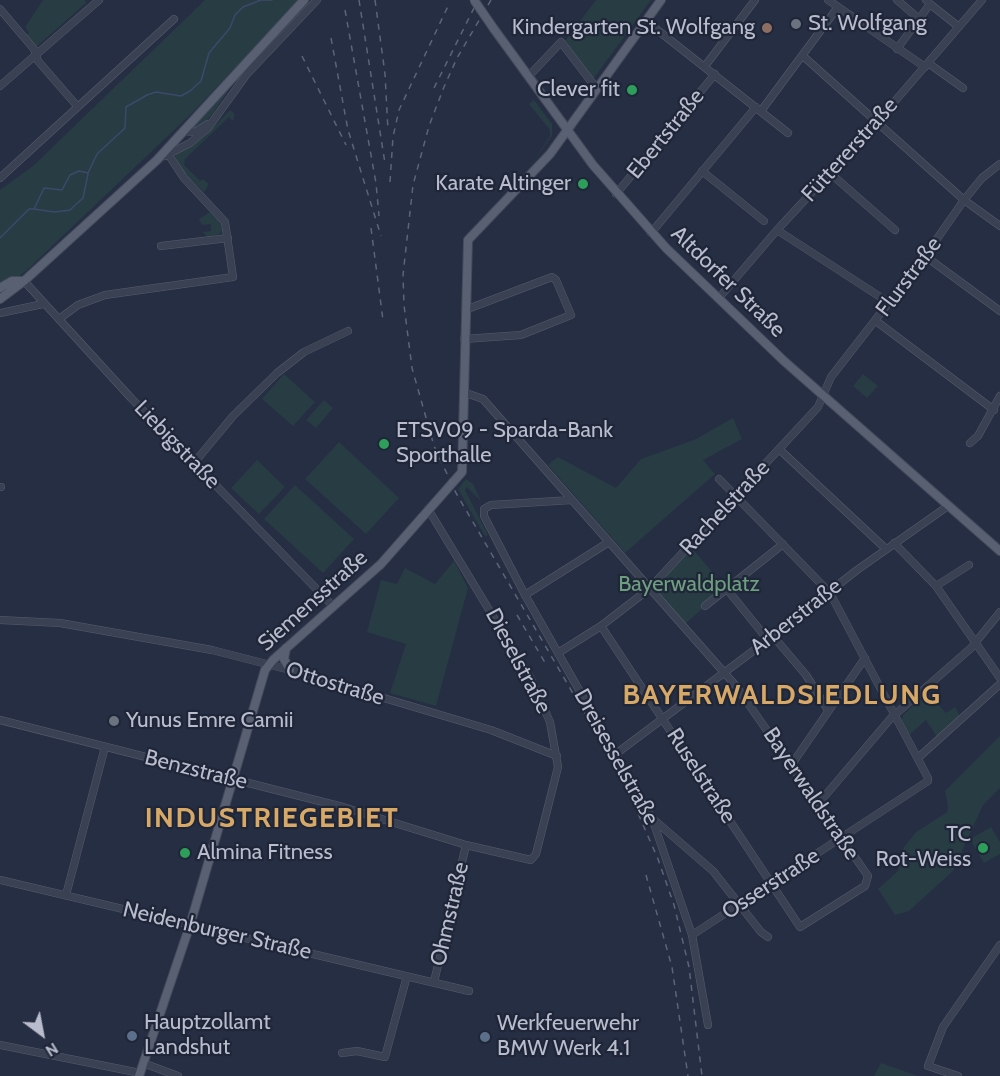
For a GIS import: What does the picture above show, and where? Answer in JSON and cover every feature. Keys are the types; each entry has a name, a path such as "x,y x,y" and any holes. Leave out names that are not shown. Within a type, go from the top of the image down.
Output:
{"main road":[{"path":"0,299 24,281 157,160 304,0"},
{"name":"Altdorfer Straße","path":"474,0 567,131 616,194 651,232 718,299 1000,551"},
{"path":"463,392 466,246 470,237 550,154 661,0"},
{"path":"0,288 12,281 24,281"},
{"name":"Siemensstraße","path":"141,1071 190,925 269,664 381,564 462,472 464,463 463,392"},
{"path":"286,648 284,659 290,669"}],"street":[{"path":"0,86 98,0"},
{"path":"157,160 200,136 246,74 317,0"},
{"name":"Ebertstraße","path":"705,66 755,0"},
{"path":"828,0 897,49 963,88"},
{"path":"897,0 918,18"},
{"name":"Füttererstraße","path":"718,299 777,230 878,122 982,0"},
{"path":"897,49 928,2 959,27"},
{"path":"651,232 803,56 838,7"},
{"path":"0,9 78,107"},
{"path":"0,178 174,19"},
{"path":"646,21 788,133"},
{"path":"528,77 561,42 597,89"},
{"path":"803,56 964,200 1000,226"},
{"name":"Ebertstraße","path":"616,194 715,74"},
{"path":"184,131 195,132 213,121"},
{"path":"59,319 78,305 105,295 233,277 228,238 222,218 184,178 168,154"},
{"name":"Flurstraße","path":"822,394 831,377 925,256 964,200 982,178 1000,164"},
{"path":"702,171 764,221"},
{"path":"830,173 895,230"},
{"path":"777,230 888,302"},
{"path":"161,246 228,238"},
{"path":"925,256 1000,311"},
{"path":"464,339 521,335 571,316 556,280 552,277 465,310"},
{"name":"Liebigstraße","path":"24,281 43,304 194,463 333,606"},
{"path":"0,314 43,304"},
{"path":"876,321 994,410"},
{"path":"194,463 233,416 277,373 304,352 348,332"},
{"name":"Bayerwaldstraße","path":"463,392 483,399 724,672 792,764 869,880 862,888 800,927"},
{"name":"Rachelstraße","path":"558,653 601,626 649,589 818,407 822,394"},
{"path":"970,443 978,436 1000,396"},
{"path":"779,449 886,549"},
{"path":"719,479 830,592 919,757 1000,684"},
{"name":"Dreisesselstraße","path":"572,500 486,506 485,520 652,818 692,935 708,1025"},
{"name":"Arberstraße","path":"617,753 894,543 948,506"},
{"name":"Dieselstraße","path":"428,509 531,679 550,722 558,766 536,855 531,860"},
{"path":"525,595 609,542"},
{"path":"894,543 936,586 1000,678"},
{"path":"705,606 783,544"},
{"path":"936,586 969,565"},
{"path":"726,588 806,675 828,710"},
{"path":"818,804 895,714 975,643 1000,612"},
{"name":"Ottostraße","path":"0,620 60,623 114,631 212,650 290,669 491,730 557,756"},
{"name":"Ruselstraße","path":"601,626 664,717 800,927"},
{"path":"792,764 865,658"},
{"name":"Benzstraße","path":"0,720 233,779 409,826 466,845 531,860"},
{"path":"66,895 105,747"},
{"name":"Osserstraße","path":"692,935 928,781 919,757"},
{"path":"652,818 713,871 761,932 768,937"},
{"name":"Ohmstraße","path":"466,845 434,982 470,991"},
{"name":"Neidenburger Straße","path":"0,880 434,982"},
{"path":"958,1076 928,1066 943,1027 1000,945"},
{"path":"342,1053 357,1051 385,1057 408,976"},
{"path":"0,1045 178,1076"}],"green space":[{"path":"43,0 85,0 86,3 35,48 25,36 29,33 25,27"},
{"path":"205,0 299,0 193,112 27,270 0,291 0,190 33,166"},
{"path":"308,0 312,0 230,88 212,115 203,124 190,130"},
{"path":"596,0 651,0 594,78 591,78 565,41"},
{"path":"534,100 552,124 552,136 531,165 550,136 550,130 529,104"},
{"path":"230,110 235,114 233,121 229,117 185,159 184,165 200,181 203,179 209,184 204,192 182,170 175,160 176,154 203,138"},
{"path":"210,212 221,224 222,230 220,234 207,237 203,232 211,231 211,224 202,225 199,219"},
{"path":"284,374 315,402 293,426 262,399"},
{"path":"863,374 878,386 867,398 853,386"},
{"path":"324,400 333,408 316,428 306,420"},
{"path":"733,418 742,439 703,460 715,474 625,553 548,465 558,457 616,488 641,459 694,440"},
{"path":"339,442 399,498 366,534 305,479"},
{"path":"257,460 285,487 259,514 231,488"},
{"path":"466,479 473,484 481,501 467,487 465,490 488,535 485,536 458,489"},
{"path":"295,485 354,539 323,573 264,519"},
{"name":"Bayerwaldplatz","path":"690,546 726,588 685,624 649,589"},
{"path":"454,561 468,588 436,706 390,693 406,644 367,632 381,580 397,584 405,568 435,584"},
{"path":"927,693 946,713 955,707 960,716 937,737 926,720 909,735 902,720 903,715"},
{"path":"1000,736 1000,788 983,805 953,871 909,911 895,915 878,889 898,871 904,847 916,832 947,812 945,791"},
{"path":"991,827 1000,842 1000,854 984,863 970,839"},
{"path":"881,1063 918,1076 874,1076"}],"waterway":[{"path":"0,238 29,209 34,209 44,188 62,190 70,175 79,171 88,173 97,154 125,128 126,107 156,92 181,96 190,91 201,81 209,53 230,28 235,15 243,7 261,0 272,0"},
{"path":"34,209 54,212 70,210 83,198 88,174"}],"railway":[{"path":"359,0 385,163"},
{"path":"375,0 385,74 388,131"},
{"path":"434,88 478,0"},
{"path":"491,0 457,58 444,87 429,126 413,185 403,275 404,305 412,368 434,446 456,493 623,779 658,859 674,905 689,967 702,1076"},
{"path":"390,182 393,137 399,110 449,4"},
{"path":"345,10 376,183 379,216"},
{"path":"331,38 348,130 381,236"},
{"path":"302,56 346,145"},
{"path":"371,228 383,320"},
{"path":"517,615 547,666"},
{"path":"646,875 672,967 688,1076"}],"place":[{"name":"St. Wolfgang","path":"796,24"},
{"name":"Kindergarten St. Wolfgang","path":"767,28"},
{"name":"Clever fit","path":"632,90"},
{"name":"Karate Altinger","path":"583,184"},
{"name":"ETSV09 - Sparda-Bank Sporthalle","path":"384,444"},
{"name":"Yunus Emre Camii","path":"114,721"},
{"name":"TC Rot-Weiss","path":"983,848"},
{"name":"Almina Fitness","path":"185,853"},
{"name":"Hauptzollamt Landshut","path":"132,1036"},
{"name":"Werkfeuerwehr BMW Werk 4.1","path":"485,1037"}],"district":[{"name":"BAYERWALDSIEDLUNG","path":"782,696"},
{"name":"INDUSTRIEGEBIET","path":"272,819"}]}
